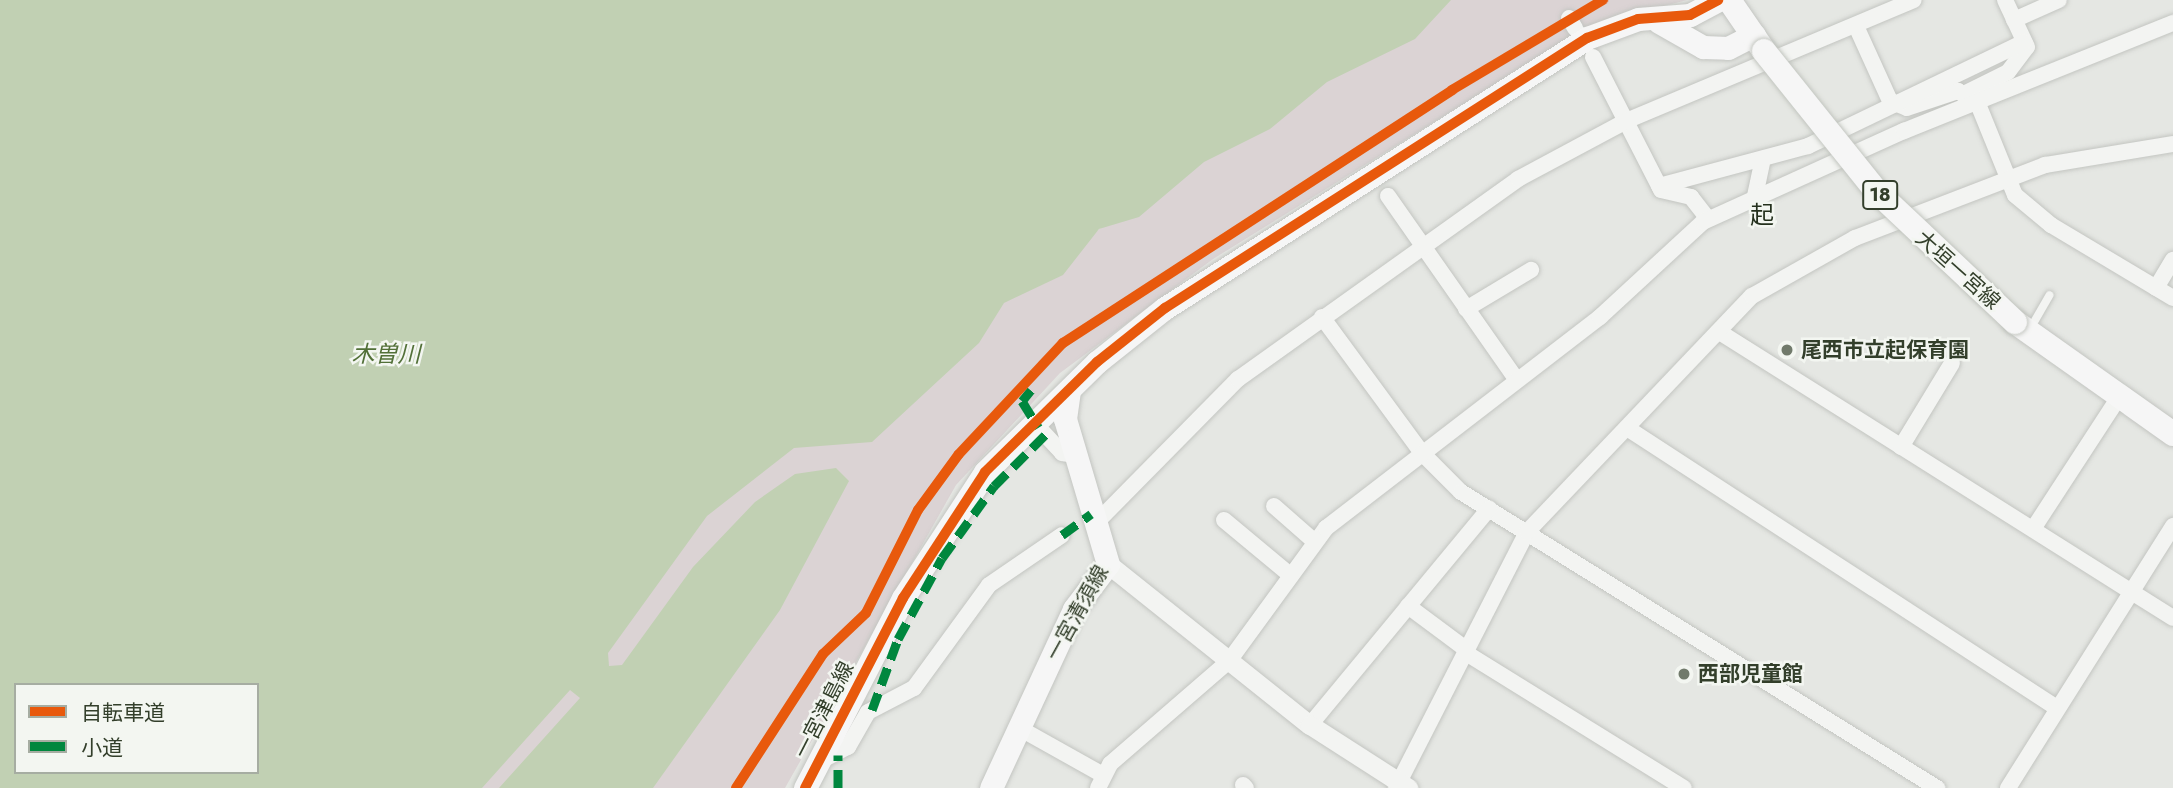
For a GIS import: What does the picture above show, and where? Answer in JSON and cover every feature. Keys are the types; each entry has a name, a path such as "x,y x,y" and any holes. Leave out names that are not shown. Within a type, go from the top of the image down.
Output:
{"main road":[{"name":"一宮津島線","path":"805,788 824,759 936,545 985,472 1069,390 1165,308 1545,63 1608,29 1638,19 1659,22 1708,10 1718,0"},
{"name":"大垣一宮線","path":"1729,0 1759,43 1877,191 2021,327 2117,400 2173,434"},
{"path":"1659,22 1703,47 1728,48 1759,43"},
{"name":"一宮清須線","path":"991,788 1074,609 1108,564 1065,419 1069,390"}],"street":[{"path":"1096,523 1238,379 1322,317 1426,250 1518,179 1626,121 1914,0"},
{"path":"1856,26 1897,104 1908,108 1964,94 2008,72 2027,47 2005,0"},
{"path":"2014,20 2059,0"},
{"path":"1019,728 1101,782 1229,661 1314,541 1421,452 1600,317 1708,219 1755,196 2173,23"},
{"path":"1659,186 1808,146 2024,42"},
{"path":"1593,57 1659,186 1691,197 1708,219"},
{"path":"1964,94 1978,104 2006,168 2004,180"},
{"path":"1108,564 1310,725 1401,786 1527,532 1721,333 1752,296 1786,274 1855,238 2045,165 2173,144"},
{"path":"1755,196 1763,159"},
{"path":"2004,180 2051,225 2173,298"},
{"path":"1388,196 1517,380"},
{"path":"2156,288 2173,260"},
{"path":"1466,309 1531,270"},
{"path":"1322,317 1421,452 1489,509 1937,788"},
{"path":"1721,333 2173,618"},
{"path":"1901,447 1952,363"},
{"path":"2033,529 2117,400"},
{"path":"1039,428 1062,453 1074,455"},
{"path":"1627,429 2057,708"},
{"path":"1274,506 1314,541"},
{"path":"1310,725 1489,509"},
{"path":"1224,520 1289,574"},
{"path":"2008,788 2173,526"},
{"path":"824,759 848,747 868,712 914,688 989,585 1062,535"},
{"path":"1408,606 1467,652 1684,788"}],"lane":[{"path":"2021,327 2050,295"}],"shaded area":[{"path":"1430,0 1687,0 1589,26 1213,259 1060,373 956,485 785,788 608,788 617,673 606,668 601,653 682,518"},
{"path":"555,688 577,690 581,698 501,788 468,788"}],"water":[{"name":"木曽川","path":"0,0 1451,0 1415,39 1327,82 1270,129 1204,162 1139,217 1099,229 1063,275 1004,303 979,343 872,442 794,448 707,516 608,653 609,666 622,665 693,567 755,502 795,474 836,468 849,481 780,610 653,788 499,788 580,698 570,690 482,788 0,788"}],"marked path":[{"path":"1031,390 1022,401 1038,427"},
{"path":"872,710 898,639 942,558 994,486 1046,434"},
{"path":"1062,535 1091,514"},
{"path":"838,755 838,788"}],"cycle path":[{"path":"736,788 823,654 866,613 918,510 959,454 1063,343 1452,90 1603,0"},
{"path":"805,788 903,598 985,472 1097,362 1165,308 1587,38 1638,19 1690,15 1718,0"}],"place":[{"name":"尾西市立起保育園","path":"1787,350"},
{"name":"西部児童館","path":"1684,674"}],"district":[{"name":"起","path":"1762,215"}]}
